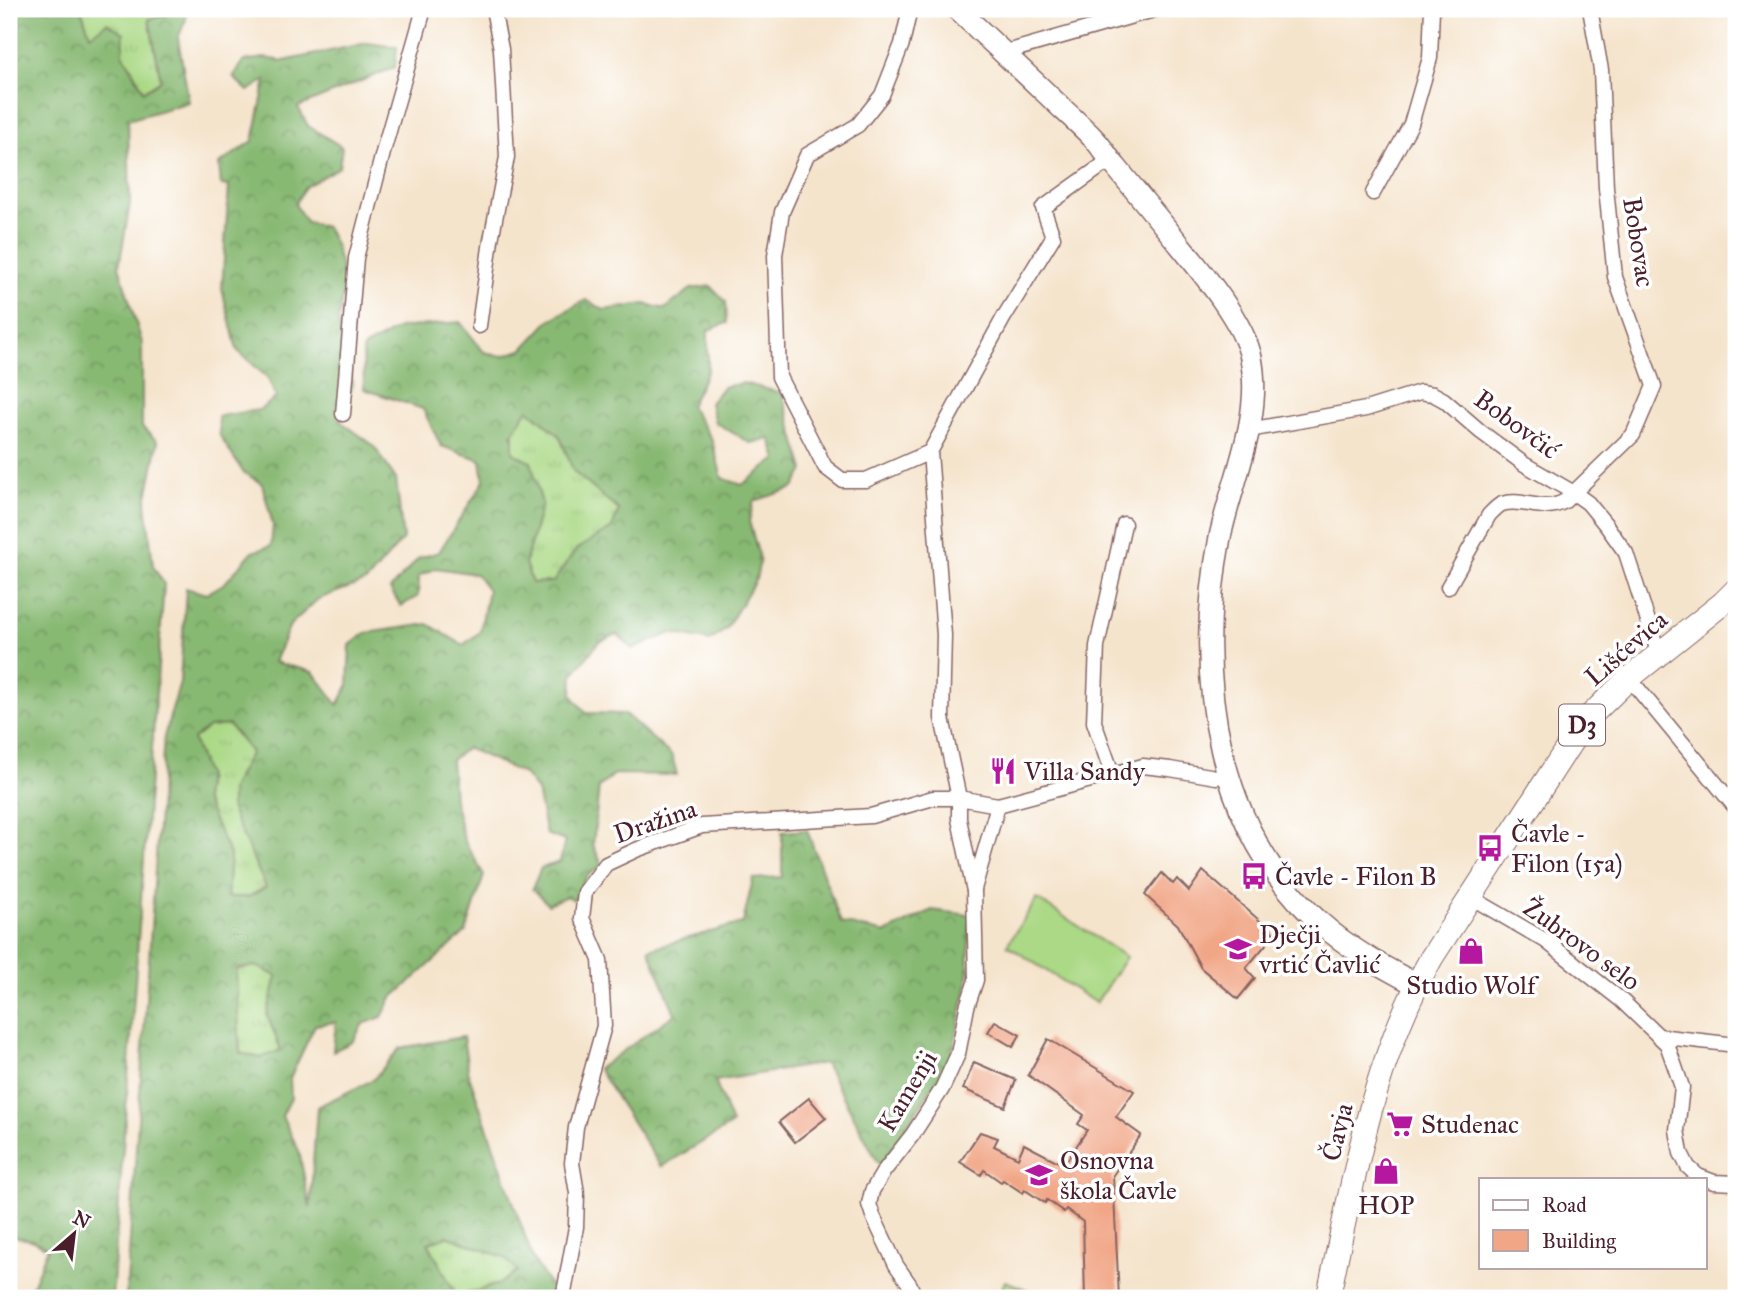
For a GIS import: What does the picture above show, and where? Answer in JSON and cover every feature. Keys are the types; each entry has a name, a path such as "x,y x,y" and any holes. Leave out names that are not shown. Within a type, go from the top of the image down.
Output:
{"main road":[{"path":"957,9 1095,139 1203,274 1241,331 1251,357 1254,391 1249,430 1221,534 1212,581 1210,676 1215,723 1228,775 1247,827 1268,863 1300,902 1332,932 1369,958 1417,985"},
{"name":"Lišćevica","path":"1472,898 1584,722 1629,678 1736,590"},
{"name":"Čavja","path":"1328,1298 1366,1123 1401,1020 1432,957 1472,898"}],"street":[{"path":"344,414 356,258 424,9"},
{"path":"479,326 491,240 507,157 501,49 494,9"},
{"path":"910,9 902,44 881,95 858,125 807,155 782,212 775,255 779,377 825,467 842,480 866,480 930,452"},
{"path":"1003,53 1157,9"},
{"path":"1373,193 1411,124 1430,58 1432,9"},
{"name":"Bobovac","path":"1574,493 1633,435 1654,386 1615,277 1606,188 1601,70 1590,9"},
{"path":"1110,160 1043,208 1053,237 1004,317 930,452 944,635 942,718 959,798 998,805 1016,802 1143,766 1216,777 1228,775"},
{"name":"Bobovčić","path":"1249,430 1366,409 1420,392 1433,394 1444,400 1524,464 1588,503 1626,553 1659,655"},
{"path":"1448,587 1489,515 1502,504 1556,506 1574,493"},
{"path":"1112,773 1094,722 1097,646 1124,524"},
{"path":"1629,678 1736,808"},
{"name":"Dražina","path":"562,1298 576,1227 577,1193 572,1163 576,1127 604,1026 600,960 582,918 583,905 585,892 606,864 702,826 872,816 933,798 959,798"},
{"name":"Kamenji","path":"915,1298 896,1265 869,1204 872,1191 884,1171 913,1134 942,1089 958,1054 967,1007 976,980 974,891 959,819 959,798"},
{"name":"Kamenji","path":"974,891 998,805"},
{"name":"Žubrovo selo","path":"1472,898 1546,941 1621,1000 1667,1044 1682,1087 1677,1130 1681,1153 1688,1167 1703,1178"},
{"path":"1658,1036 1736,1045"},
{"name":"Žubrovo selo","path":"1706,1179 1736,1183"}],"green space":[{"path":"9,9 81,9 90,35 107,23 124,33 123,54 144,91 161,80 149,19 168,15 167,9 186,9 186,19 178,38 189,102 128,120 130,204 119,266 142,343 142,427 158,442 146,502 153,566 164,584 112,1298 27,1298 48,1248 31,1240 9,1236"},
{"path":"81,9 167,9 168,14 149,19 161,80 144,91 123,54 90,35"},
{"path":"367,43 397,47 395,67 298,107 308,126 342,147 339,167 305,187 295,204 306,222 326,227 335,244 345,283 338,322 353,384 340,421 373,445 396,479 403,539 367,581 318,599 290,625 274,662 313,672 338,705 348,686 350,645 366,633 428,624 463,645 480,632 488,590 476,574 436,568 419,576 418,596 401,606 390,589 419,558 439,552 484,481 481,460 441,446 423,409 364,389 363,348 399,328 460,322 484,352 502,356 522,350 550,320 586,300 604,310 645,304 665,309 691,289 711,286 726,302 727,323 708,330 708,370 690,406 712,440 722,478 742,485 777,459 770,439 750,443 715,422 710,403 723,387 743,383 782,393 804,470 794,488 754,501 749,521 760,560 756,579 726,629 710,641 671,633 633,649 617,634 599,642 573,674 572,695 586,713 625,714 672,756 677,775 615,774 599,787 593,845 602,865 587,876 574,900 567,896 548,904 532,889 541,868 560,862 565,841 546,834 537,791 524,774 467,748 451,760 454,800 464,840 484,875 466,932 391,999 382,1017 363,1024 352,1042 333,1051 336,1022 315,1025 290,1078 291,1098 282,1116 299,1151 310,1208 317,1107 373,1080 400,1048 463,1037 469,1075 533,1259 554,1292 543,1298 126,1298 164,737 180,682 186,588 206,594 225,583 252,552 271,546 273,525 262,484 243,472 220,436 218,416 259,410 276,398 268,378 237,350 222,289 229,186 221,185 219,164 253,141 266,80 248,91 233,77 244,61 264,58 284,61","holes":["528,409 559,435 574,472 619,510 612,528 577,549 553,582 532,583 525,563 542,504 531,462 513,453 513,432","229,725 251,752 231,789 231,810 266,887 248,897 227,897 230,855 204,799 207,777 193,739 209,727","256,966 277,976 267,1015 281,1050 261,1058 240,1053 236,969","447,1236 504,1257 518,1271 499,1284 457,1297 428,1243"]},
{"path":"528,409 559,435 574,472 619,510 613,528 577,549 553,582 532,583 525,563 542,504 513,453 513,432"},
{"path":"229,725 251,752 231,789 231,810 266,887 248,897 227,897 230,855 204,799 207,777 193,739 209,727"},
{"path":"807,830 841,923 886,933 932,910 970,915 968,982 951,1059 880,1166 825,1063 715,1081 732,1124 661,1167 598,1069 675,1014 649,949 743,923 753,879 782,877 782,832"},
{"path":"1037,899 1126,957 1096,1003 1007,945"},
{"path":"256,966 277,976 267,1015 281,1050 261,1058 240,1053 235,970"},
{"path":"447,1236 504,1257 519,1270 499,1284 457,1298 428,1242"},
{"path":"1005,1281 1043,1296 998,1298"}],"building":[{"path":"1203,871 1275,934 1246,968 1255,978 1238,999 1201,968 1178,925 1145,895 1162,873 1173,884 1177,879 1189,891"},
{"path":"995,1021 1020,1035 1013,1047 988,1032"},
{"path":"1048,1039 1134,1091 1116,1117 1141,1135 1113,1175 1119,1298 1085,1298 1083,1222 1066,1209 1064,1212 1047,1200 1045,1203 1025,1190 1023,1193 1003,1180 1001,1182 984,1170 981,1175 960,1162 980,1132 998,1138 994,1146 1018,1158 1024,1144 1064,1165 1087,1130 1078,1124 1084,1115 1028,1075"},
{"path":"974,1062 1016,1080 1005,1107 963,1089"},
{"path":"809,1098 826,1118 795,1142 779,1122"}],"place":[{"name":"Villa Sandy","path":"1003,771"},
{"name":"Čavle - Filon (15a)","path":"1490,848"},
{"name":"Čavle - Filon B","path":"1254,876"},
{"name":"Dječji vrtić Čavlić","path":"1238,949"},
{"name":"Studio Wolf","path":"1471,951"},
{"name":"Studenac","path":"1400,1124"},
{"name":"HOP","path":"1386,1171"},
{"name":"Osnovna škola Čavle","path":"1039,1175"}]}
